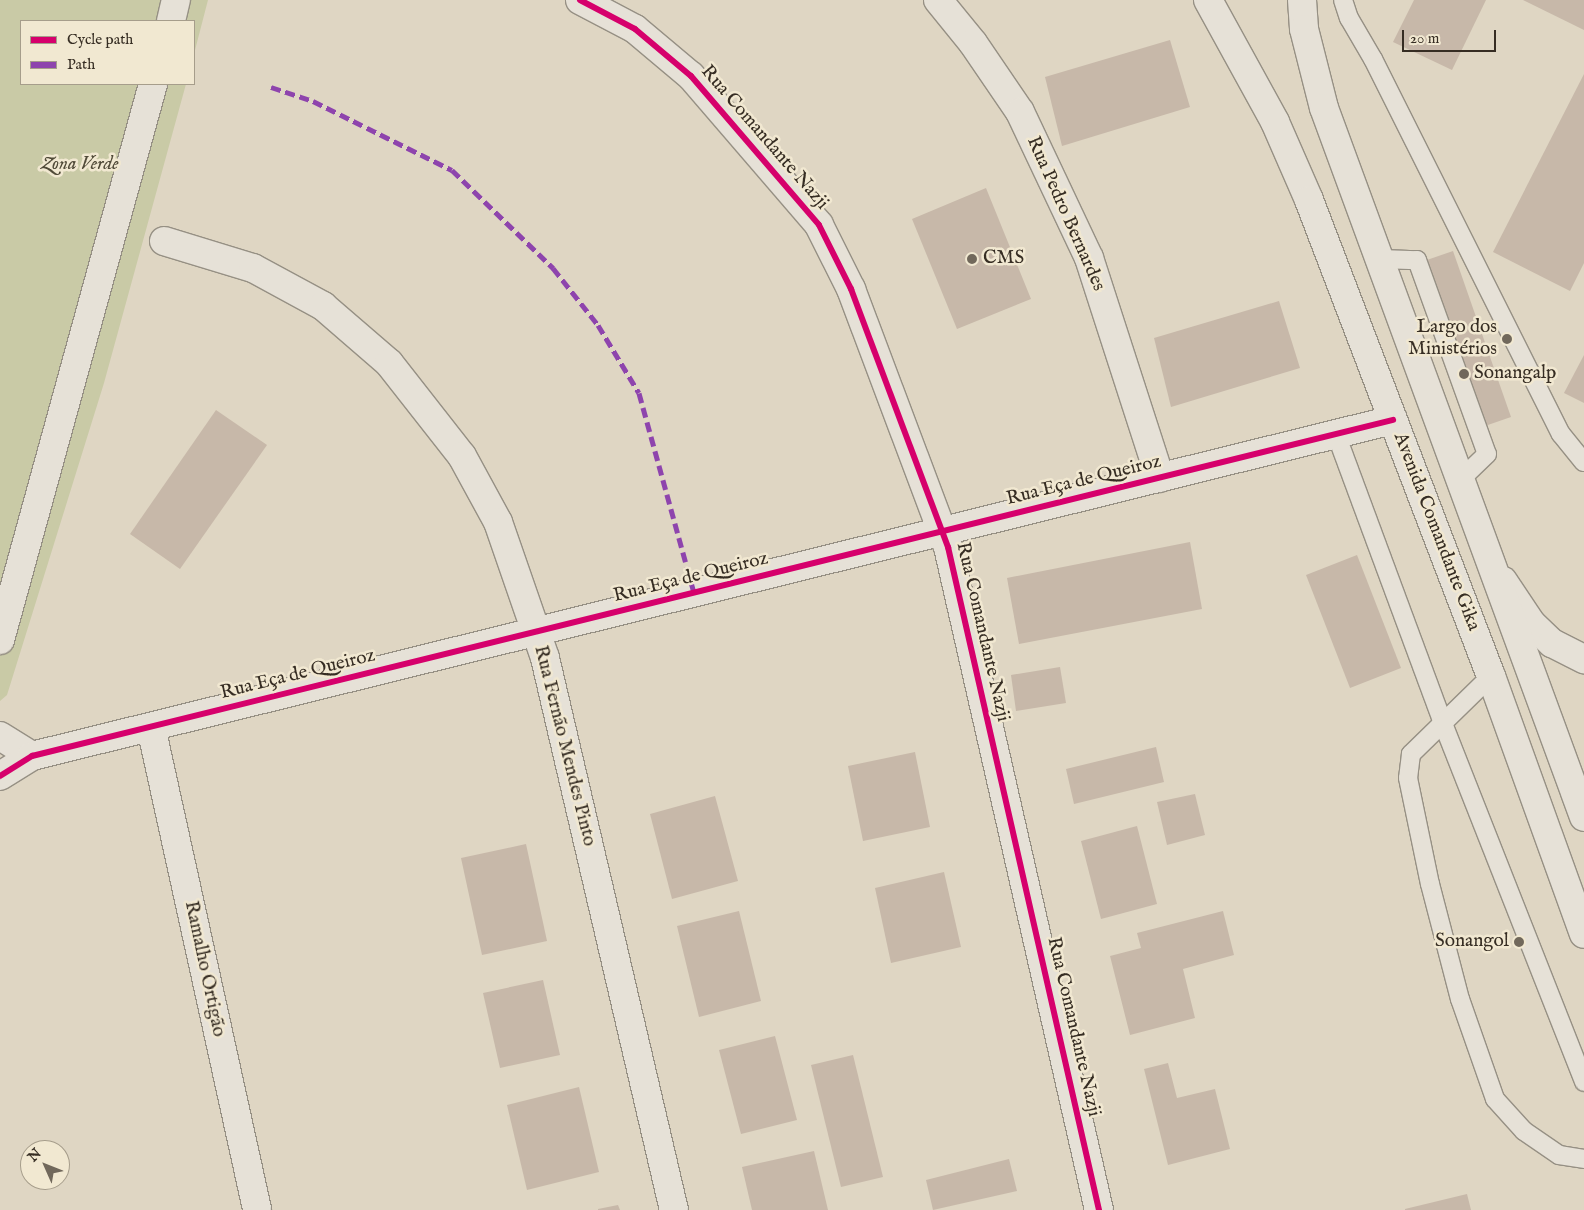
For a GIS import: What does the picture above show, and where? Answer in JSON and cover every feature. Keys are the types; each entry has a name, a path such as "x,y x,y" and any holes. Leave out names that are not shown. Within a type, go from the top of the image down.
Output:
{"street":[{"path":"171,20 176,0"},
{"name":"Rua Comandante Nazji","path":"580,0 635,29 691,76 819,224 851,289 942,532 1099,1210"},
{"name":"Rua Pedro Bernardes","path":"938,0 973,43 1020,112 1089,258 1160,478"},
{"name":"Avenida Comandante Gika","path":"1208,0 1275,122 1309,200 1491,676 1584,934"},
{"path":"1302,0 1304,29 1324,108 1584,817"},
{"path":"0,640 153,85"},
{"name":"Rua Fernão Mendes Pinto","path":"164,242 253,268 322,306 389,363 462,456 498,522 545,658 674,1210"},
{"name":"Rua Eça de Queiroz","path":"0,776 32,756 1393,420"},
{"path":"1495,570 1531,623 1552,643 1584,659"},
{"name":"Ramalho Ortigão","path":"151,727 256,1210"},
{"path":"0,736 32,756"}],"lane":[{"path":"1343,0 1349,18 1373,59 1561,434 1584,462"},
{"path":"1336,434 1442,721 1584,1082"},
{"path":"1491,676 1442,721 1411,754 1408,778 1430,884 1460,1000 1495,1099 1524,1131 1559,1155 1584,1159"}],"green space":[{"name":"Zona Verde","path":"0,0 208,0 195,50 195,20 20,20 20,85 186,85 104,383 7,695 0,701"}],"building":[{"path":"1414,0 1486,0 1452,70 1393,42"},
{"path":"1523,0 1584,0 1584,30"},
{"path":"1170,40 1190,107 1062,146 1045,77"},
{"path":"1584,74 1584,263 1570,291 1493,252"},
{"name":"CMS","path":"986,188 1031,299 957,329 912,219"},
{"path":"1453,251 1511,417 1482,427 1424,261"},
{"path":"1279,301 1300,368 1171,407 1154,338"},
{"path":"1584,355 1584,403 1564,393"},
{"path":"216,410 267,445 180,569 130,534"},
{"path":"1190,542 1202,609 1019,644 1007,578"},
{"path":"1357,555 1401,668 1350,688 1306,575"},
{"path":"1060,667 1066,703 1016,711 1011,675"},
{"path":"1156,747 1164,782 1074,804 1066,769"},
{"path":"915,752 930,827 863,841 848,766"},
{"path":"1195,794 1205,835 1167,845 1157,802"},
{"path":"715,796 738,881 672,899 650,814"},
{"path":"1137,826 1157,904 1101,919 1081,841"},
{"path":"526,844 547,941 482,955 461,858"},
{"path":"944,872 961,947 891,963 875,888"},
{"path":"739,911 761,1001 699,1017 677,926"},
{"path":"1223,911 1234,955 1183,969 1195,1018 1130,1035 1110,956 1141,948 1137,933"},
{"path":"543,980 560,1055 500,1068 483,993"},
{"path":"775,1036 797,1120 741,1134 719,1050"},
{"path":"853,1055 883,1177 841,1187 811,1065"},
{"path":"1168,1063 1177,1098 1215,1089 1230,1149 1168,1165 1144,1069"},
{"path":"579,1087 599,1172 527,1190 507,1105"},
{"path":"814,1151 828,1210 752,1210 742,1167"},
{"path":"1009,1159 1017,1191 933,1210 926,1180"},
{"path":"1467,1194 1471,1210 1405,1210 1405,1209"},
{"path":"618,1205 620,1210 598,1210 598,1209"}],"marked path":[{"path":"271,87 313,101 452,170 553,268 598,325 639,393 694,593"}],"cycle path":[{"path":"580,0 635,29 691,76 819,225 851,289 948,547 1099,1210"},
{"path":"0,776 32,756 1393,420"}],"place":[{"name":"CMS","path":"972,259"},
{"name":"Largo dos Ministérios","path":"1507,339"},
{"name":"Sonangalp","path":"1464,374"},
{"name":"Sonangol","path":"1519,942"}]}
